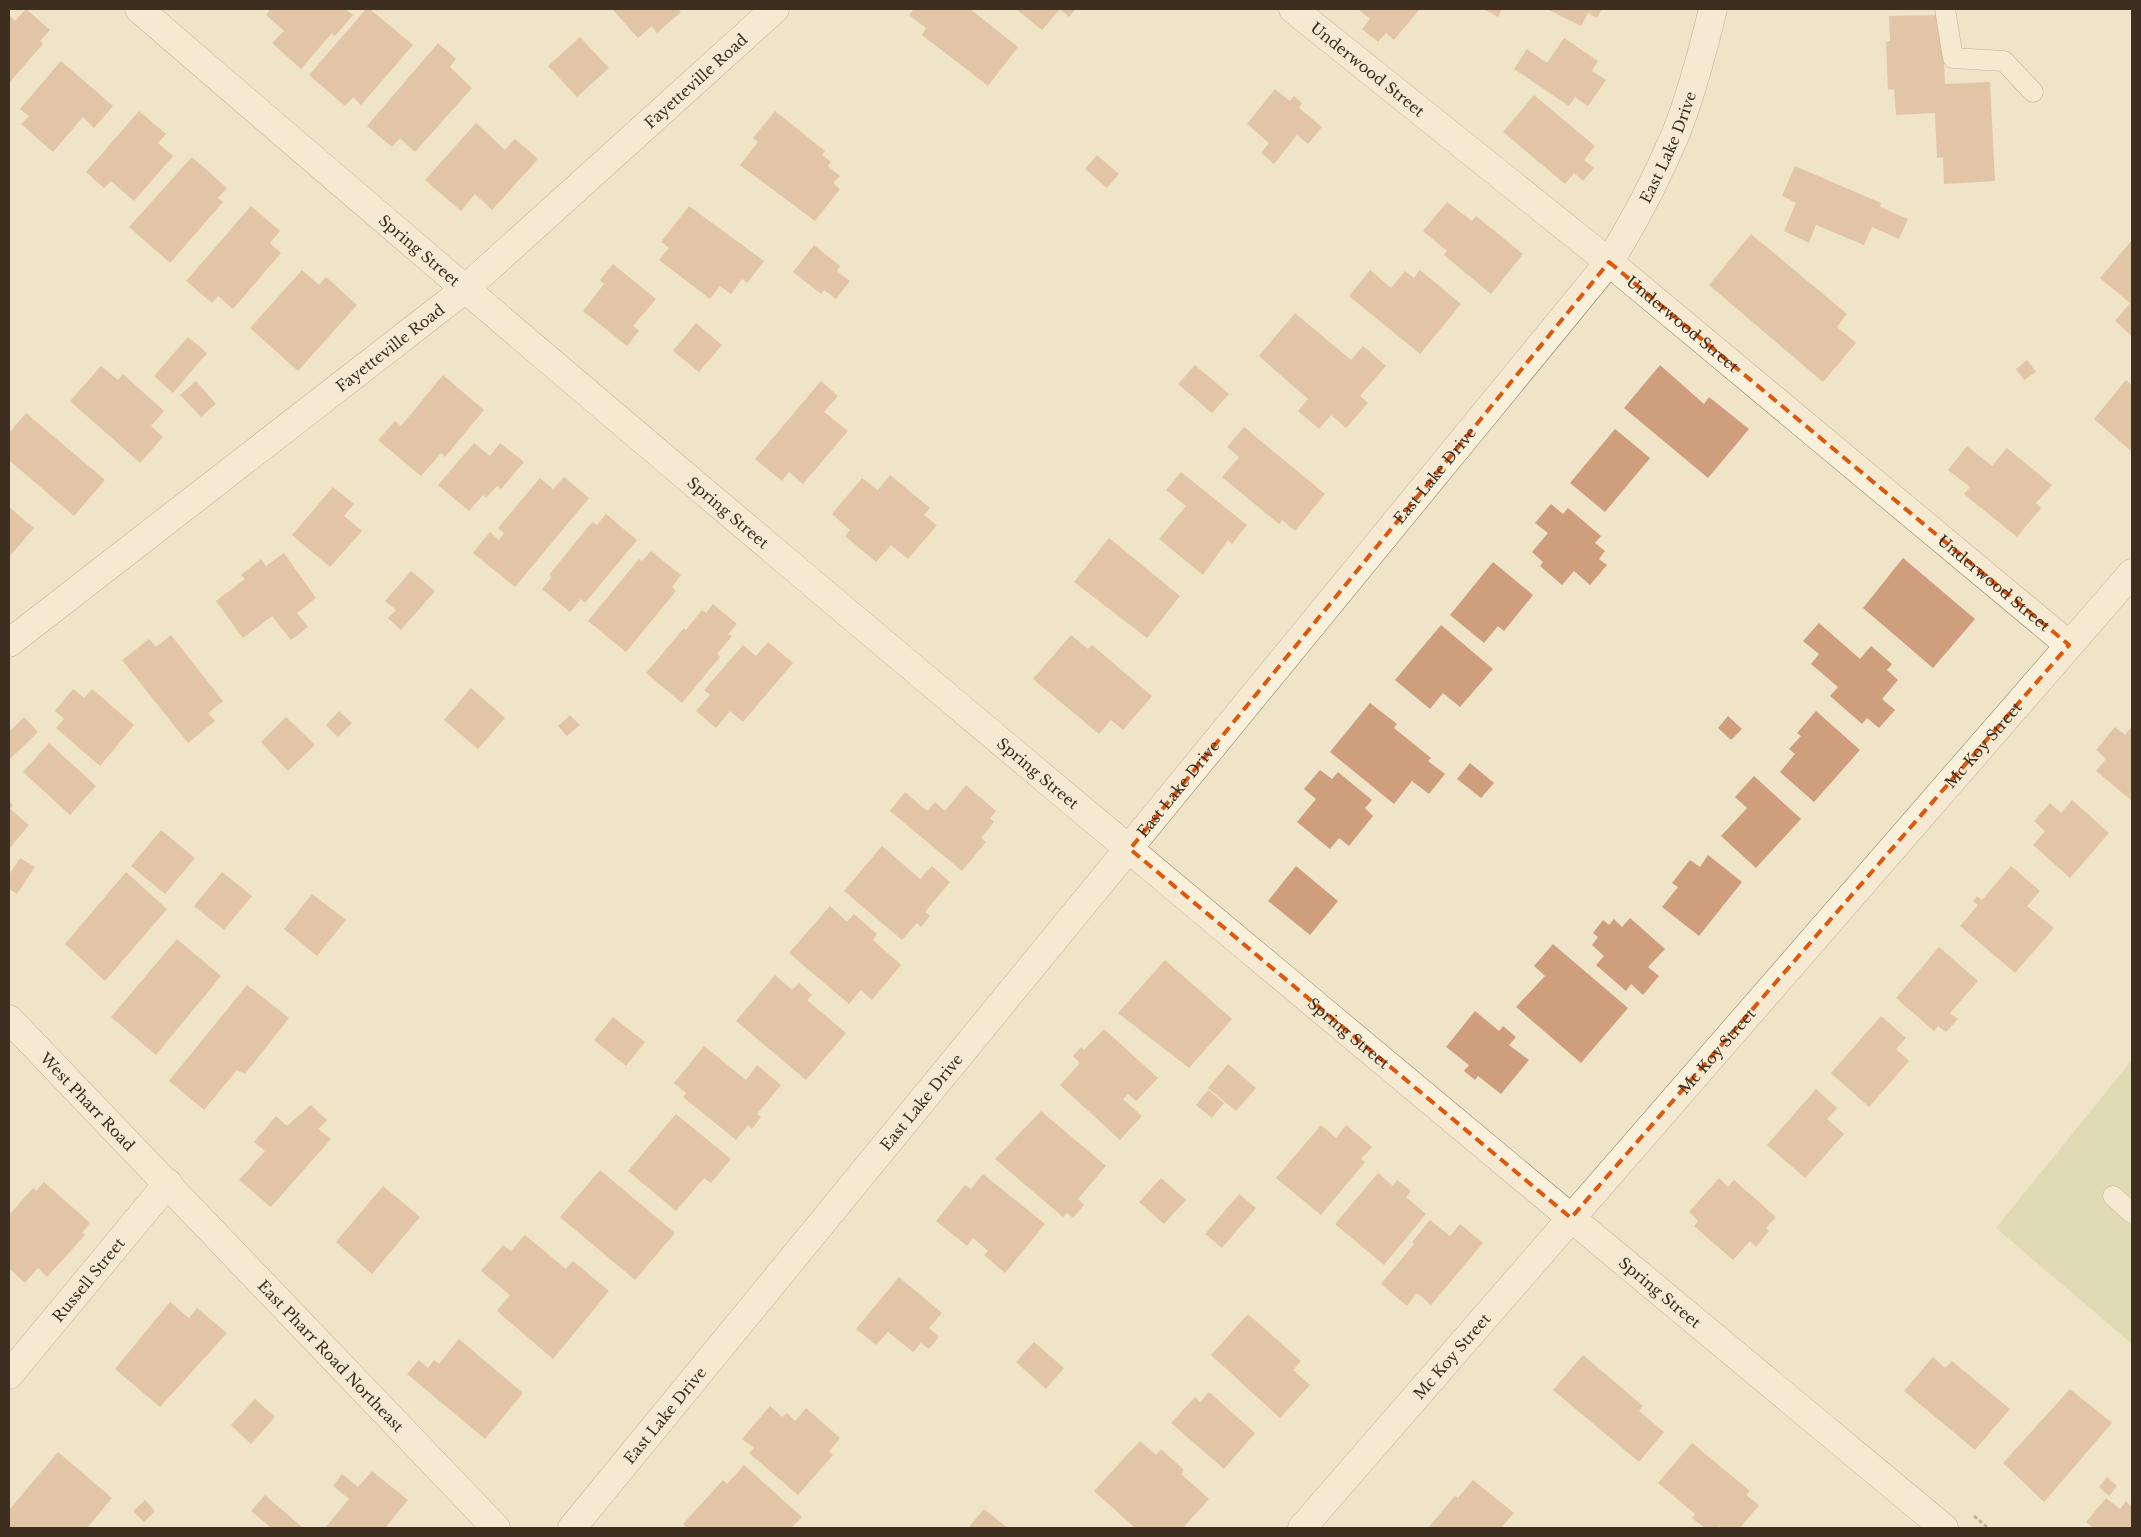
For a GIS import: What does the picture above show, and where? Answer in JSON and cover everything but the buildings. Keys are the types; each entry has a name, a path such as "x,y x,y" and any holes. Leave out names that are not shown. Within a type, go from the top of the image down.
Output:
{"street":[{"name":"Spring Street","path":"140,9 464,290 1130,850 1944,1528"},
{"name":"Fayetteville Road","path":"9,643 464,290 775,9"},
{"name":"Underwood Street","path":"1293,9 1609,262 2069,645"},
{"name":"East Lake Drive","path":"572,1528 1130,850 1609,262 1644,202 1676,132 1701,56 1713,9"},
{"name":"Mc Koy Street","path":"1302,1528 2132,573"},
{"name":"West Pharr Road","path":"9,1019 168,1183"},
{"name":"Russell Street","path":"9,1375 168,1183"},
{"name":"East Pharr Road Northeast","path":"168,1183 496,1528"}],"lane":[{"path":"1945,9 1953,58 2004,61 2033,92"},
{"path":"2113,1196 2132,1213"}],"highlighted area":[{"path":"1609,262 2069,645 1571,1218 1130,849"}],"green space":[{"path":"2132,1060 2132,1344 1996,1228"}]}
